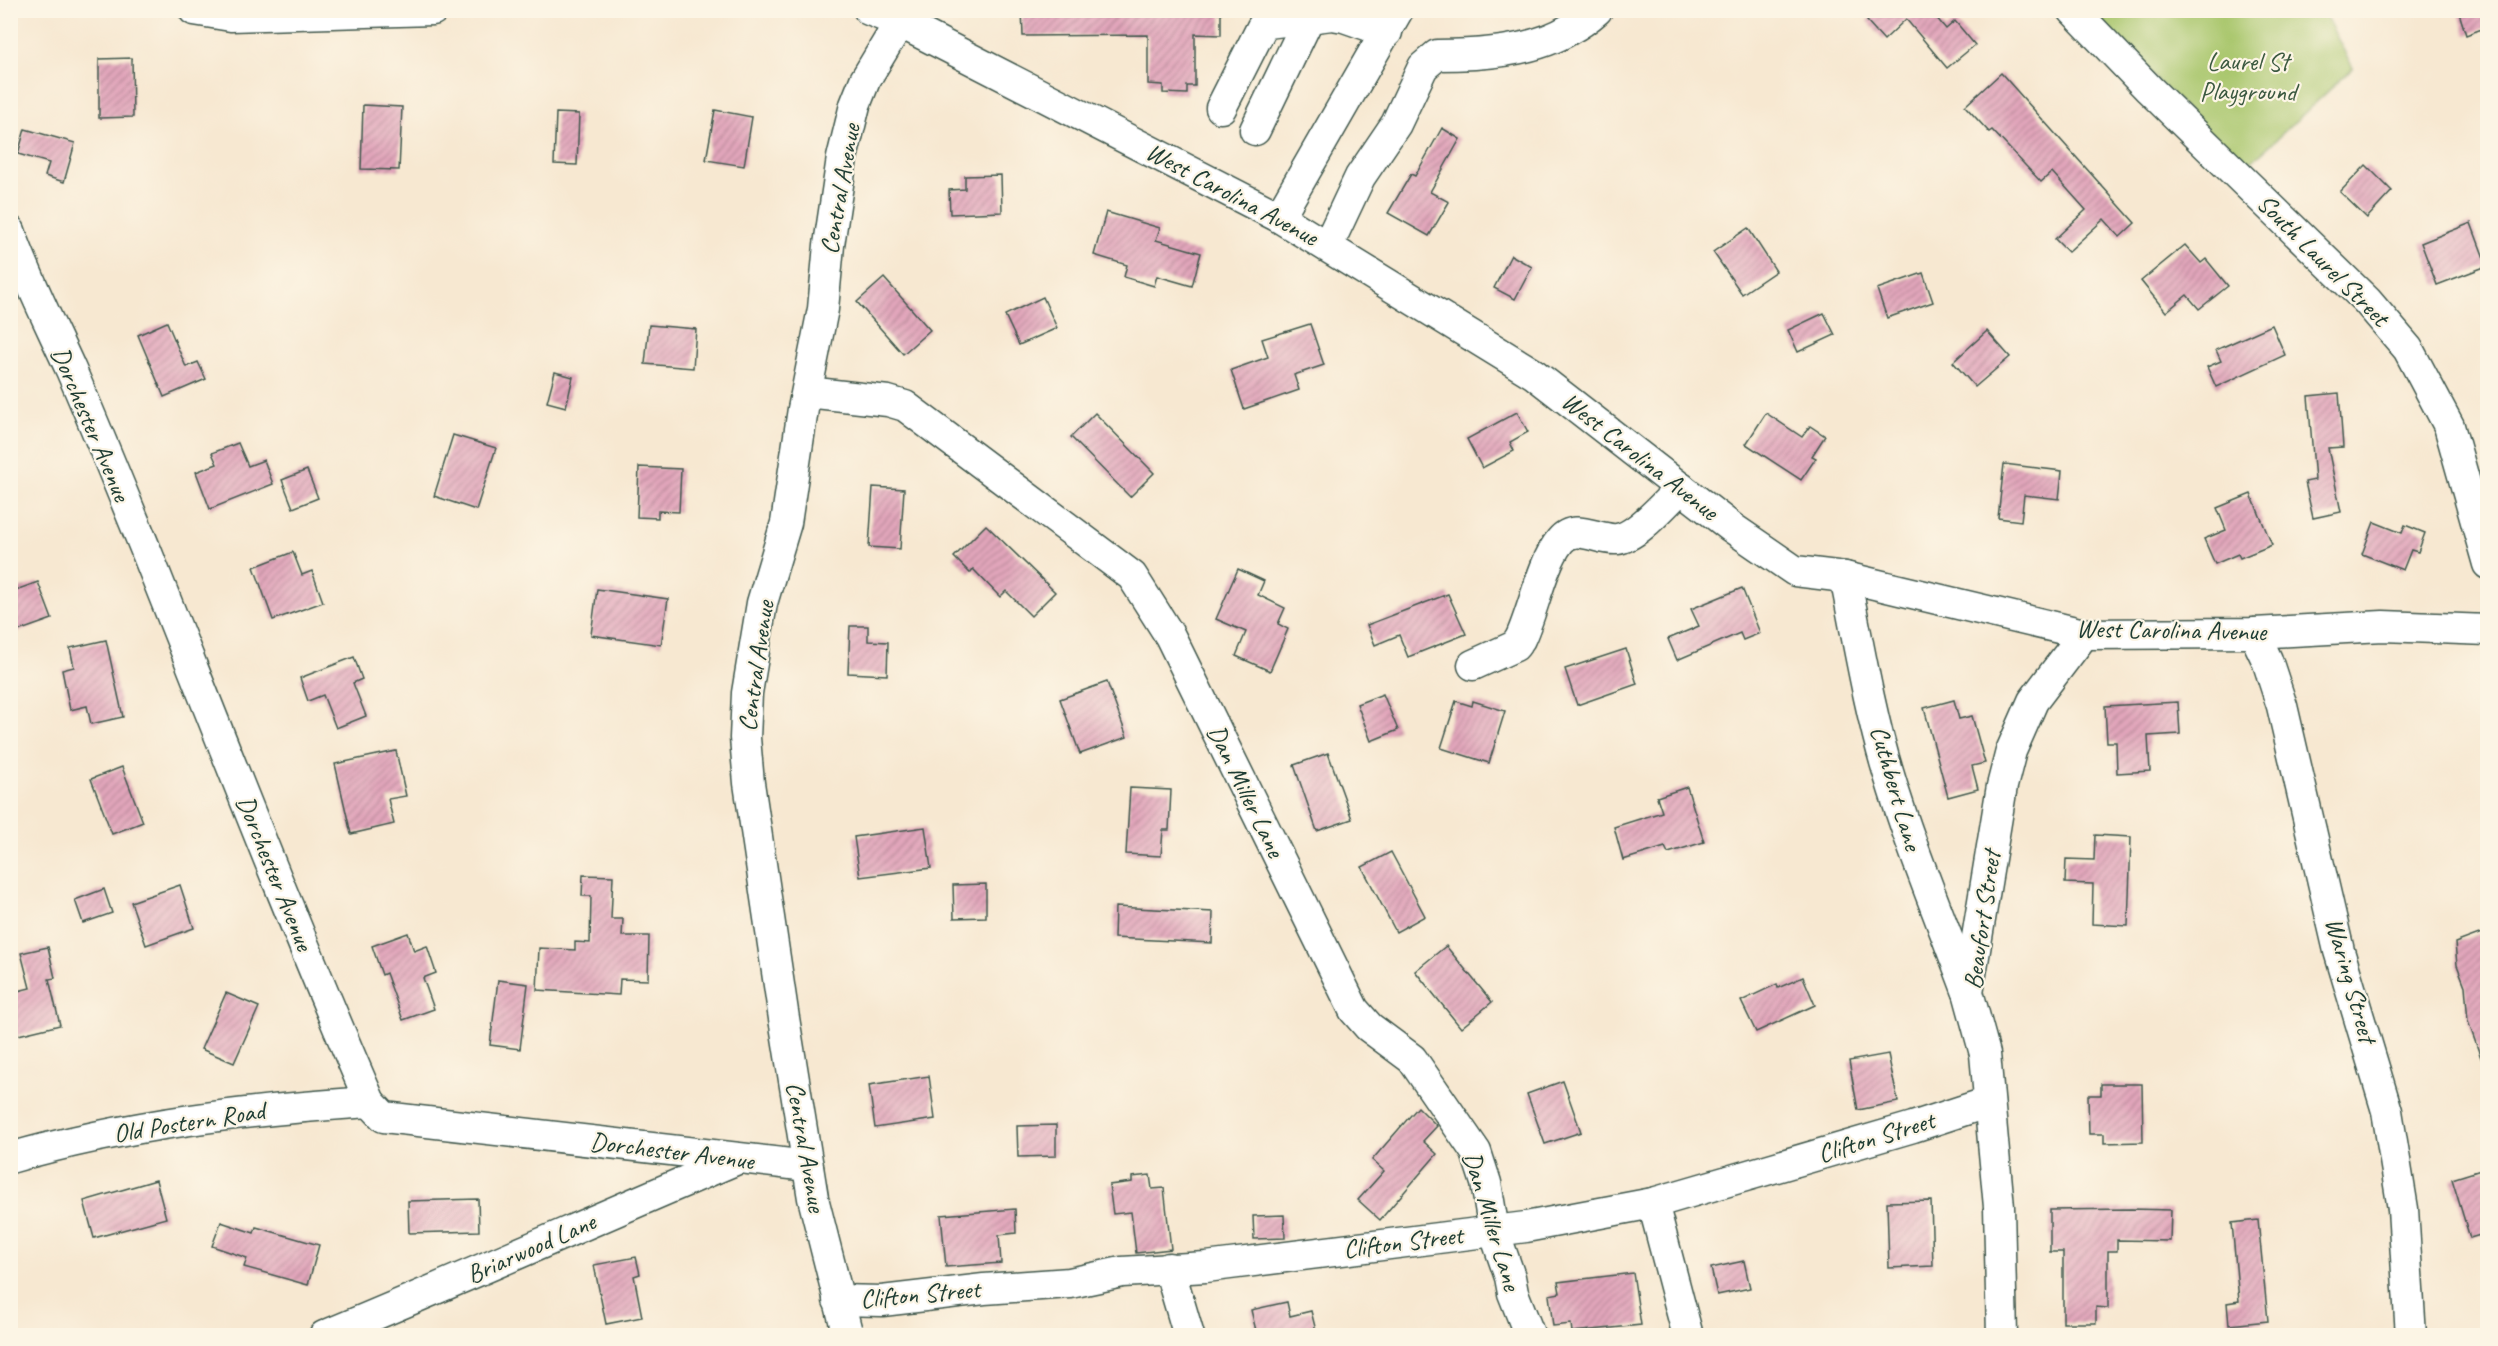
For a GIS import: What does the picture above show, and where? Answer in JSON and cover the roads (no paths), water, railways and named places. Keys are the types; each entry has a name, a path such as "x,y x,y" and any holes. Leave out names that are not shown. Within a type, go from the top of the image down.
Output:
{"street":[{"path":"195,10 231,16 433,10"},
{"name":"West Carolina Avenue","path":"869,10 903,16 1279,217 1328,246 1534,374 1731,527 1795,571 1845,577 2084,634 2254,633 2383,626 2487,630"},
{"path":"1328,246 1360,177 1396,124 1423,67 1437,55 1470,55 1532,44 1569,31 1597,10"},
{"name":"South Laurel Street","path":"2073,10 2149,89 2367,301 2408,349 2449,426 2487,564"},
{"name":"Central Avenue","path":"848,1335 808,1166 750,795 745,738 747,693 762,603 786,523 823,309 828,245 842,158 855,105 865,80 903,16"},
{"path":"1221,108 1262,27 1268,23 1344,16 1393,21 1279,217"},
{"path":"1255,130 1309,18"},
{"name":"Dorchester Avenue","path":"10,231 52,334 91,415 166,607 213,714 290,913 370,1101 384,1117 808,1166"},
{"name":"Dan Miller Lane","path":"807,392 888,401 905,406 1132,576 1170,636 1354,1010 1369,1027 1412,1059 1476,1152 1486,1183 1494,1231 1510,1276 1513,1293 1530,1335"},
{"path":"1473,665 1515,646 1520,639 1547,569 1559,542 1564,537 1577,532 1610,539 1622,538 1641,526 1681,488"},
{"name":"Cuthbert Lane","path":"1845,577 1887,770 1922,877 1940,916 1968,992"},
{"name":"Waring Street","path":"2254,633 2267,660 2282,706 2339,951 2387,1111 2403,1209 2411,1335"},
{"name":"Beaufort Street","path":"2002,1335 1999,1207 1985,1054 1968,992 2002,786 2011,751 2033,701 2084,634"},
{"name":"Old Postern Road","path":"10,1158 138,1126 282,1107 370,1101"},
{"name":"Clifton Street","path":"838,1300 882,1301 984,1289 1070,1283 1103,1275 1169,1268 1206,1267 1494,1231 1653,1203 1913,1127 1989,1102"},
{"name":"Briarwood Lane","path":"324,1335 530,1250 576,1227 738,1159"},
{"path":"1653,1203 1689,1335"},
{"path":"1169,1268 1189,1335"}],"park label":[{"name":"Laurel St Playground","path":"2248,76"}]}
